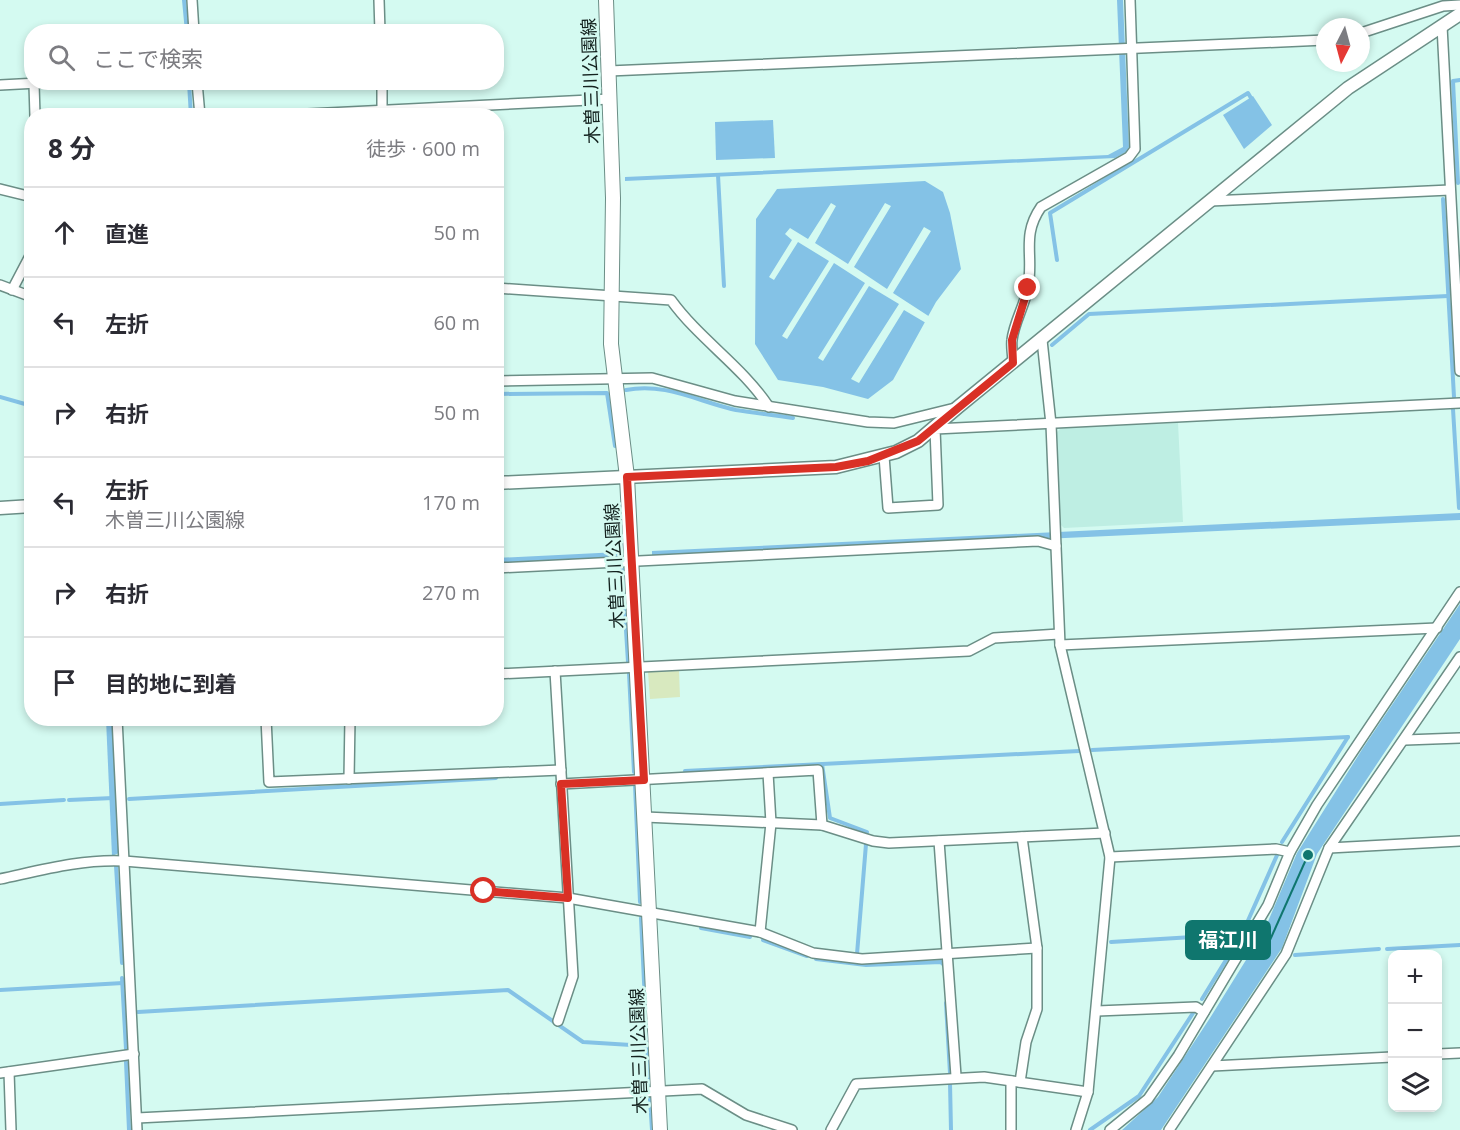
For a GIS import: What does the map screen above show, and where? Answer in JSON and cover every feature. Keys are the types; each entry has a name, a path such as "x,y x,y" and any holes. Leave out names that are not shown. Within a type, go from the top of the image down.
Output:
{"main road":[{"name":"木曽三川公園線","path":"606,0 613,198 610,298 614,378 627,477 633,561 660,1130"}],"street":[{"path":"192,0 194,24"},
{"path":"379,0 380,24"},
{"path":"1013,363 1012,340 1028,288 1030,269 1028,235 1032,220 1041,207 1129,157 1135,149 1130,0"},
{"path":"1370,30 1443,6 1460,5"},
{"path":"504,483 836,467 884,456 918,441 1348,88 1460,14"},
{"path":"1442,26 1460,371"},
{"path":"609,71 1316,40"},
{"path":"0,85 24,84"},
{"path":"33,90 34,108"},
{"path":"198,90 199,108"},
{"path":"382,90 383,108"},
{"path":"440,108 610,99"},
{"path":"0,189 24,195"},
{"path":"1210,201 1450,190"},
{"path":"12,290 24,267"},
{"path":"0,285 24,294"},
{"path":"504,289 610,298 671,300 689,325 756,386 769,407"},
{"path":"1042,340 1050,424 1060,645 1110,857 1088,1092 1076,1130"},
{"path":"504,381 652,378 735,401 868,422 894,423 958,407"},
{"path":"934,429 1460,403"},
{"path":"884,456 888,508 938,505 934,429"},
{"path":"0,508 24,506"},
{"path":"504,568 1038,541 1055,544"},
{"path":"1110,1130 1148,1099 1178,1056 1268,905 1290,852 1317,805 1460,592"},
{"path":"1060,645 1437,628"},
{"path":"504,674 969,651 994,638 1059,634"},
{"path":"1169,1130 1286,954 1329,848 1460,657"},
{"path":"555,671 573,976 558,1021"},
{"path":"117,726 137,1130"},
{"path":"266,726 269,782 561,770"},
{"path":"349,779 350,726"},
{"path":"1405,740 1460,738"},
{"path":"561,784 818,770 822,825"},
{"path":"760,932 771,822 768,773"},
{"path":"645,817 822,825 873,841 939,841 1105,833"},
{"path":"1011,1130 1016,1081 1037,1009 1037,948 1022,837"},
{"path":"939,841 956,1076"},
{"path":"1329,848 1460,841"},
{"path":"1110,857 1276,849 1290,852"},
{"path":"0,879 69,864 101,860 124,861 568,898 760,932 813,953 862,959 1037,948"},
{"path":"1097,1011 1196,1007 1204,1012"},
{"path":"1442,1054 1460,1053"},
{"path":"11,1130 4,1072 134,1054"},
{"path":"1212,1066 1388,1057"},
{"path":"831,1130 856,1084 956,1076 1016,1081 1088,1092"},
{"path":"137,1118 702,1089 746,1115 792,1130"}],"shaded area":[{"path":"1178,423 1183,522 1064,528 1059,523 1055,434 1061,428"},
{"path":"679,671 680,697 650,699 648,672"}],"water":[{"path":"1117,0 1123,0 1129,147 1126,152 1115,158 625,181 625,177 1108,155 1123,147"},
{"path":"1253,96 1272,125 1244,149 1223,115"},
{"path":"773,120 775,158 716,160 715,122"},
{"path":"925,181 943,192 950,213 961,269 936,302 893,380 868,399 823,387 778,380 755,344 756,219 777,189"},
{"path":"1460,513 1460,520 652,557 652,551"},
{"path":"619,552 619,559 504,564 504,558"},
{"path":"1460,604 1460,639 1317,854 1282,948 1161,1130 1122,1130 1158,1097 1210,1018 1264,931 1297,853 1363,748"},
{"path":"106,726 113,726 119,853 112,856"}],"pier":[{"path":"831,203 836,206 815,243 848,264 885,203 891,206 854,267 887,289 924,227 931,231 893,293 930,317 926,323 904,310 859,383 851,379 899,304 869,286 823,361 818,358 865,283 834,263 787,339 782,336 829,261 798,242 774,280 769,277 792,240 785,234 790,228 808,239"}],"waterway":[{"path":"184,0 186,24"},
{"path":"1458,183 1453,81 1460,80"},
{"path":"189,90 191,108"},
{"path":"1057,260 1050,213 1248,93 1251,98"},
{"path":"718,175 724,286"},
{"path":"1443,199 1454,397"},
{"path":"1052,345 1089,314 1448,296"},
{"path":"626,390 640,388 668,391 722,407 793,418"},
{"path":"504,394 607,393 615,446"},
{"path":"0,397 24,404"},
{"path":"1453,409 1459,508"},
{"path":"620,504 622,555"},
{"path":"622,566 628,662"},
{"path":"629,673 634,772"},
{"path":"1092,750 1348,737"},
{"path":"1282,842 1348,737"},
{"path":"685,771 1079,751"},
{"path":"822,764 830,818 867,832 866,834"},
{"path":"129,799 496,778"},
{"path":"635,785 640,902"},
{"path":"69,800 113,798"},
{"path":"0,804 64,800"},
{"path":"857,954 866,844"},
{"path":"1202,999 1242,934 1278,853"},
{"path":"116,866 122,963"},
{"path":"641,918 649,1087"},
{"path":"701,928 750,937"},
{"path":"1111,942 1242,934"},
{"path":"763,940 807,956"},
{"path":"1387,949 1460,945"},
{"path":"1295,955 1379,949"},
{"path":"816,959 866,965 941,962 945,966"},
{"path":"122,978 126,1049"},
{"path":"0,990 123,983"},
{"path":"138,1012 508,990 583,1042 647,1046"},
{"path":"946,1003 950,1073"},
{"path":"1090,1130 1139,1096 1195,1010"},
{"path":"126,1062 129,1130"},
{"path":"950,1083 951,1130"},
{"path":"650,1099 652,1130"}],"place":[{"name":"福江川","path":"1308,855"}],"route":[{"path":"484,891 568,898 561,784 644,780 627,477 836,467 868,461 896,452 918,441 934,429 1013,363 1012,340 1028,288"}]}
